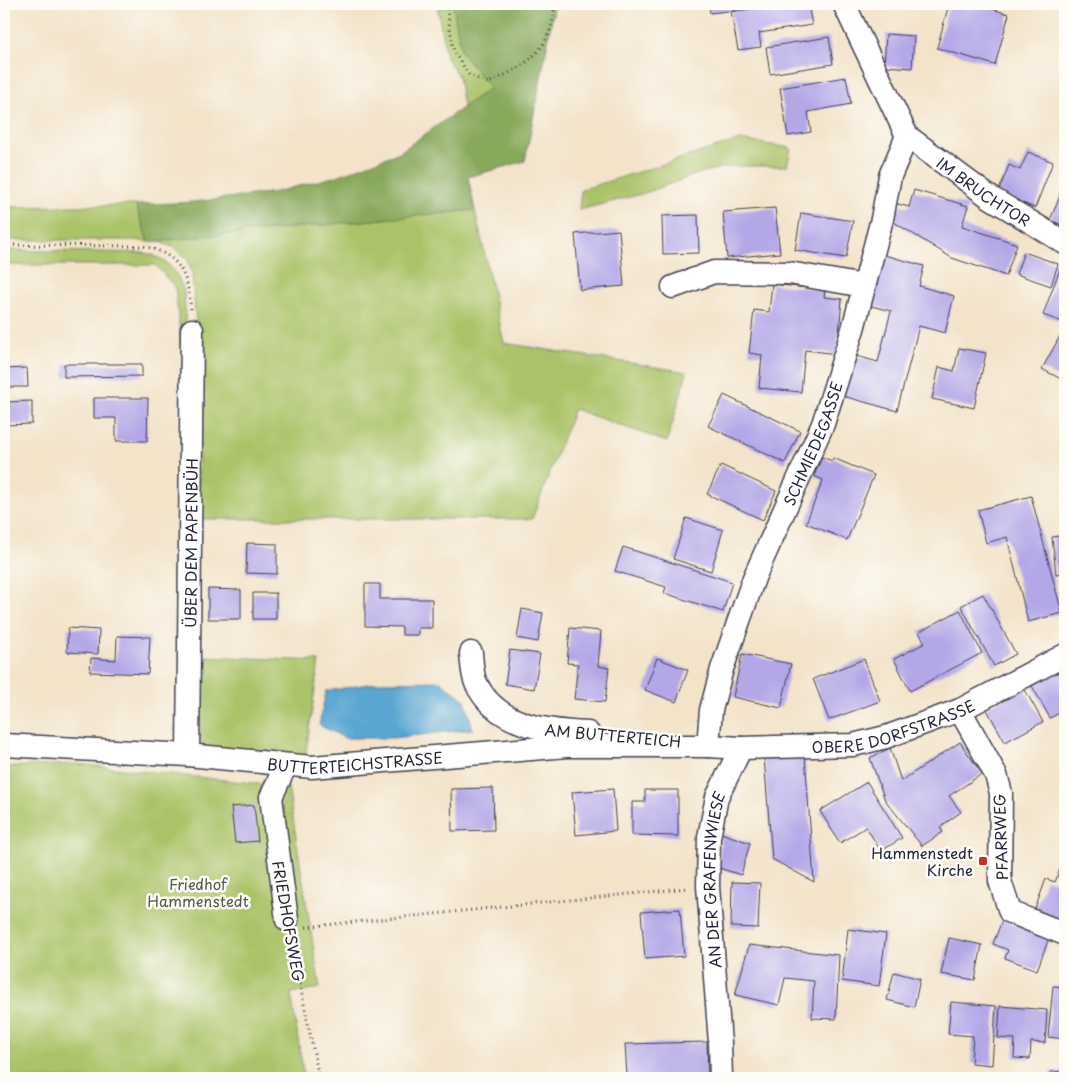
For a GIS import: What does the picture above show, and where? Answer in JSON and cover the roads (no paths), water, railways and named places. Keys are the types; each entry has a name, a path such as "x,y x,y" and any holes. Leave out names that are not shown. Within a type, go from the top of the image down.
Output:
{"street":[{"path":"844,4 906,136"},
{"name":"IM BRUCHTOR","path":"906,136 988,196 1065,243"},
{"name":"SCHMIEDEGASSE","path":"708,746 711,710 722,669 754,578 823,424 882,220 890,176 906,136"},
{"path":"672,287 714,272 789,273 864,286"},
{"name":"ÜBER DEM PAPENBÜH","path":"188,755 192,330"},
{"name":"AM BUTTERTEICH","path":"470,652 476,682 487,701 509,718 534,728 568,732 660,736 708,746"},
{"name":"OBERE DORFSTRASSE","path":"708,746 741,748 853,745 886,737 960,710 1065,655"},
{"name":"PFARRWEG","path":"960,710 996,775 1000,793 1000,881 1010,912 1065,934"},
{"name":"BUTTERTEICHSTRASSE","path":"4,745 188,755 312,767 567,746 708,746"},
{"name":"AN DER GRAFENWIESE","path":"721,1078 708,886 709,837 717,797 741,748"},
{"name":"FRIEDHOFSWEG","path":"286,765 271,798 287,925"}],"water":[{"path":"440,681 465,700 473,729 393,738 345,738 319,725 326,691 380,682"}],"place":[{"name":"Hammenstedt Kirche","path":"983,861"}],"park label":[{"name":"Friedhof Hammenstedt","path":"198,892"}]}
